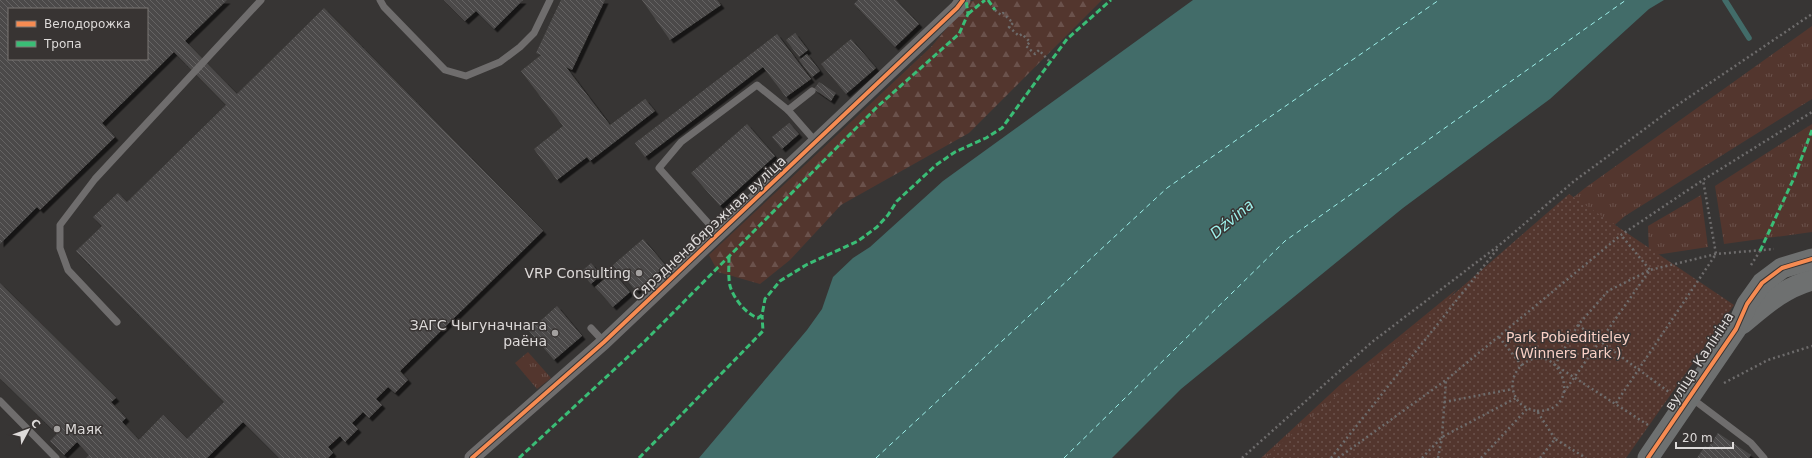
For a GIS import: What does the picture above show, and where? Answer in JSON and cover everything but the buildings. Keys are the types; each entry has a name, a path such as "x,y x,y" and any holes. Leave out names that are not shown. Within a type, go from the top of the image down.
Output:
{"street":[{"name":"Сярэдненабярэжная вуліца","path":"472,458 604,342 817,142 960,4"},
{"name":"вуліца Калініна","path":"1736,329 1747,304 1762,283 1782,268 1812,259"},
{"name":"вуліца Калініна","path":"1648,458 1680,395 1736,329 1775,296 1795,285 1812,280"}],"lane":[{"path":"117,322 68,270 60,248 60,225 95,180 261,0"},
{"path":"380,0 384,7 445,70 466,76 500,62 520,47 534,33 550,0"},
{"path":"718,234 659,168 681,142 757,86 788,110 817,142"},
{"path":"788,110 812,91"},
{"path":"592,328 604,342"},
{"path":"1680,395 1751,443 1764,458"},
{"path":"0,401 56,458"}],"path":[{"path":"995,10 1001,15 1003,13 1013,23 1010,26 1019,36 1022,34 1030,42 1026,46 1034,54 1039,50 1050,62"},
{"path":"1242,458 1372,342 1502,243 1573,182 1673,108 1812,14"},
{"path":"1338,458 1446,380 1621,235 1702,180 1812,112"},
{"path":"1616,403 1637,368 1716,254 1702,180"},
{"path":"1621,235 1650,270"},
{"path":"1332,458 1502,243"},
{"path":"1555,365 1578,325 1608,291 1650,270 1716,254 1760,251"},
{"path":"1650,270 1575,377 1564,392 1556,405 1547,410 1537,411 1527,409 1516,398 1513,388 1513,378 1522,366 1530,360 1541,359 1555,365 1575,377 1651,427"},
{"path":"1578,325 1637,368 1680,395"},
{"path":"1499,337 1522,366"},
{"path":"1720,385 1768,360 1812,346"},
{"path":"1555,365 1563,378 1564,392"},
{"path":"1438,458 1442,437 1446,380"},
{"path":"1444,402 1513,388"},
{"path":"1422,458 1442,437 1516,398"},
{"path":"1481,458 1527,409"},
{"path":"1537,411 1555,439 1586,458"},
{"path":"1540,458 1555,439"}],"green space":[{"path":"975,0 1102,0 969,133 841,205 790,260 760,284 718,272 709,255 931,47 969,2"},
{"path":"1812,26 1812,99 1625,216 1550,281 1519,241 1585,188"},
{"path":"1812,124 1812,232 1724,244 1715,186"},
{"name":"Park Pobieditieley (Winners Park )","path":"1569,194 1734,305 1626,458 1265,458"},
{"path":"1701,195 1708,247 1649,256 1648,226"},
{"path":"1457,289 1331,439 1297,458 1261,458 1342,383"},
{"path":"528,352 551,378 537,389 515,363"}],"water":[{"name":"Dźvina","path":"1193,0 1664,0 1649,9 1550,99 1403,208 1181,389 1112,458 699,458 807,330 822,309 833,277 853,258 870,247 943,181"}],"waterway":[{"path":"1725,0 1749,38"}],"ferry route":[{"path":"876,458 1167,188 1439,0"},
{"path":"1064,458 1285,241 1626,0"}],"marked path":[{"path":"519,458 645,341 878,106 959,34 968,14 966,0"},
{"path":"968,14 985,0"},
{"path":"988,0 995,10"},
{"path":"729,257 729,279 732,291 737,301 745,310 758,318 762,315 765,299 780,281 806,265 858,241 877,227 888,215 897,201 936,165 955,152 986,138 1002,128 1067,39 1111,0"},
{"path":"1760,251 1794,178 1812,130"},
{"path":"639,458 763,331 762,315"}],"cycle path":[{"path":"472,458 604,342 957,8 963,0"},
{"path":"1648,458 1736,329 1747,304 1762,283 1782,268 1812,259"}],"place":[{"name":"VRP Consulting","path":"639,273"},
{"name":"ЗАГС Чыгуначнага раёна","path":"555,333"},
{"name":"Маяк","path":"57,429"}]}
